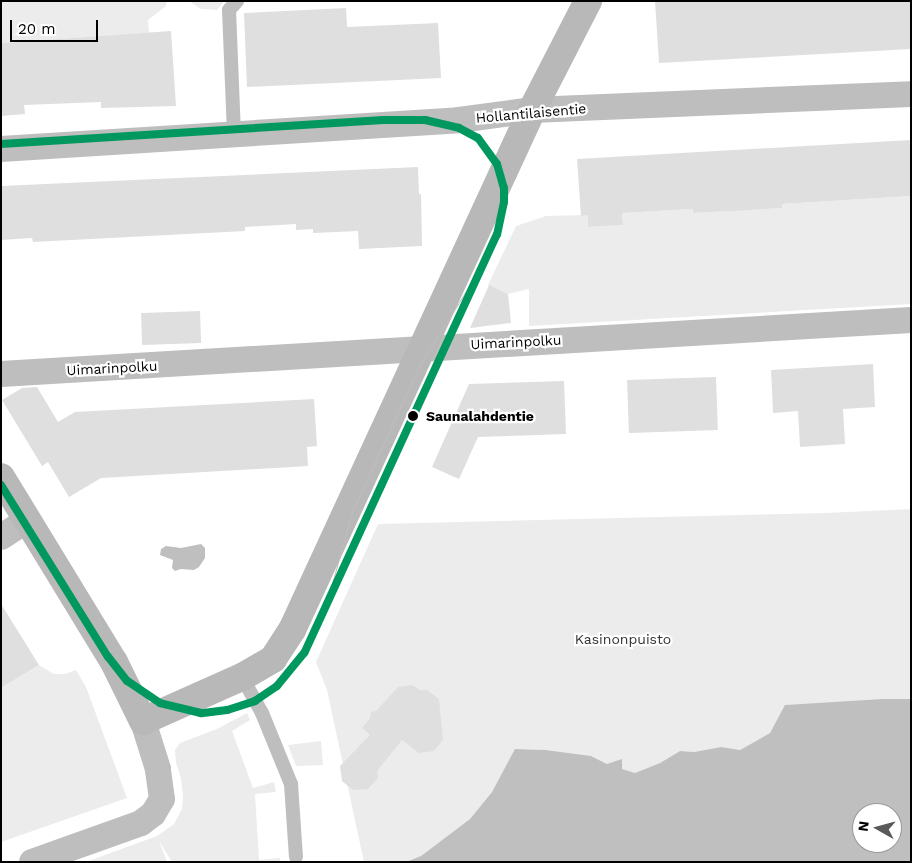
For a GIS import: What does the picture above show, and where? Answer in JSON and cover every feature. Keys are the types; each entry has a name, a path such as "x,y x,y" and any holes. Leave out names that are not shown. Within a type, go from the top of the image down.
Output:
{"street":[{"path":"143,721 242,677 273,659 292,630 532,110 588,1"},
{"name":"Hollantilaisentie","path":"1,149 459,120 532,110 911,94"},
{"name":"Uimarinpolku","path":"1,374 422,347 911,320"},
{"path":"1,478 114,662 143,721 158,769 162,798 154,814 140,823 32,862"},
{"path":"1,537 27,520"}],"lane":[{"path":"234,134 229,10 237,1"},
{"path":"242,677 262,713 291,784 296,858"}],"green space":[{"path":"1,1 167,1 166,6 148,20 149,33 1,43"},
{"path":"189,1 224,1 217,10 201,9"},
{"path":"911,196 911,304 529,326 529,289 508,294 488,285 516,226 546,216 588,215 589,227 623,225 622,213 693,209 693,213 725,211 750,206 751,210 781,208 782,204"},
{"name":"Kasinonpuisto","path":"911,509 911,699 786,705 770,733 740,750 721,747 694,752 680,751 660,763 635,773 622,769 622,760 607,764 591,756 546,750 516,749 492,792 470,819 421,856 406,862 364,862 327,690 316,662 378,524 826,513"},
{"path":"39,665 54,674 65,674 76,670 86,687 127,798 1,842 1,688"},
{"path":"247,713 250,720 232,731 253,788 274,782 276,792 255,794 259,860 280,858 280,862 172,862 159,841 167,862 86,862 157,836 174,824 182,809 183,797 175,750 180,743 217,729"},
{"path":"321,741 323,765 296,766 288,745"}],"shaded area":[{"path":"201,544 205,548 205,558 199,567 194,570 181,569 175,571 172,568 173,560 160,555 161,549 166,546 181,548"},
{"path":"911,699 911,862 406,862 421,856 470,819 492,792 515,749 546,750 591,756 607,764 622,759 622,769 635,773 660,763 680,751 694,752 721,747 740,750 770,733 785,705"}],"building":[{"path":"655,1 911,1 911,49 659,63"},
{"path":"346,8 347,27 438,23 441,78 247,87 244,13"},
{"path":"171,31 176,106 101,108 101,102 24,105 25,114 1,116 1,43"},
{"path":"911,140 911,196 782,204 782,208 750,210 693,213 693,209 622,213 623,225 588,227 588,215 581,216 577,159"},
{"path":"418,167 419,194 421,194 422,246 359,249 358,231 313,233 313,229 296,230 296,224 245,227 245,231 33,242 32,238 1,240 1,186"},
{"path":"489,285 508,294 511,323 470,328"},
{"path":"200,311 201,343 142,345 141,313"},
{"path":"873,364 875,407 843,409 845,444 800,447 798,411 773,413 771,370"},
{"path":"716,377 718,430 629,433 627,380"},
{"path":"564,381 566,434 478,437 459,479 432,467 469,384"},
{"path":"37,387 58,422 75,412 314,399 317,446 307,447 308,466 101,478 69,497 48,462 42,466 2,400 22,388"},
{"path":"1,604 39,665 1,688"},
{"path":"412,685 420,690 427,690 439,699 443,740 434,751 419,753 402,740 377,771 378,778 368,789 353,790 342,781 340,766 370,735 362,728 370,718 371,712 376,711 398,687"}],"tram line":[{"path":"313,635 325,609 352,512 419,366 486,259"}],"transit line":[{"path":"1,144 383,120 425,120 459,128 478,138 497,164 504,188 504,202 497,234 304,653 277,686 255,701 227,710 201,713 160,703 127,681 108,657 1,485"}],"place":[{"name":"Saunalahdentie","path":"413,416"}]}
